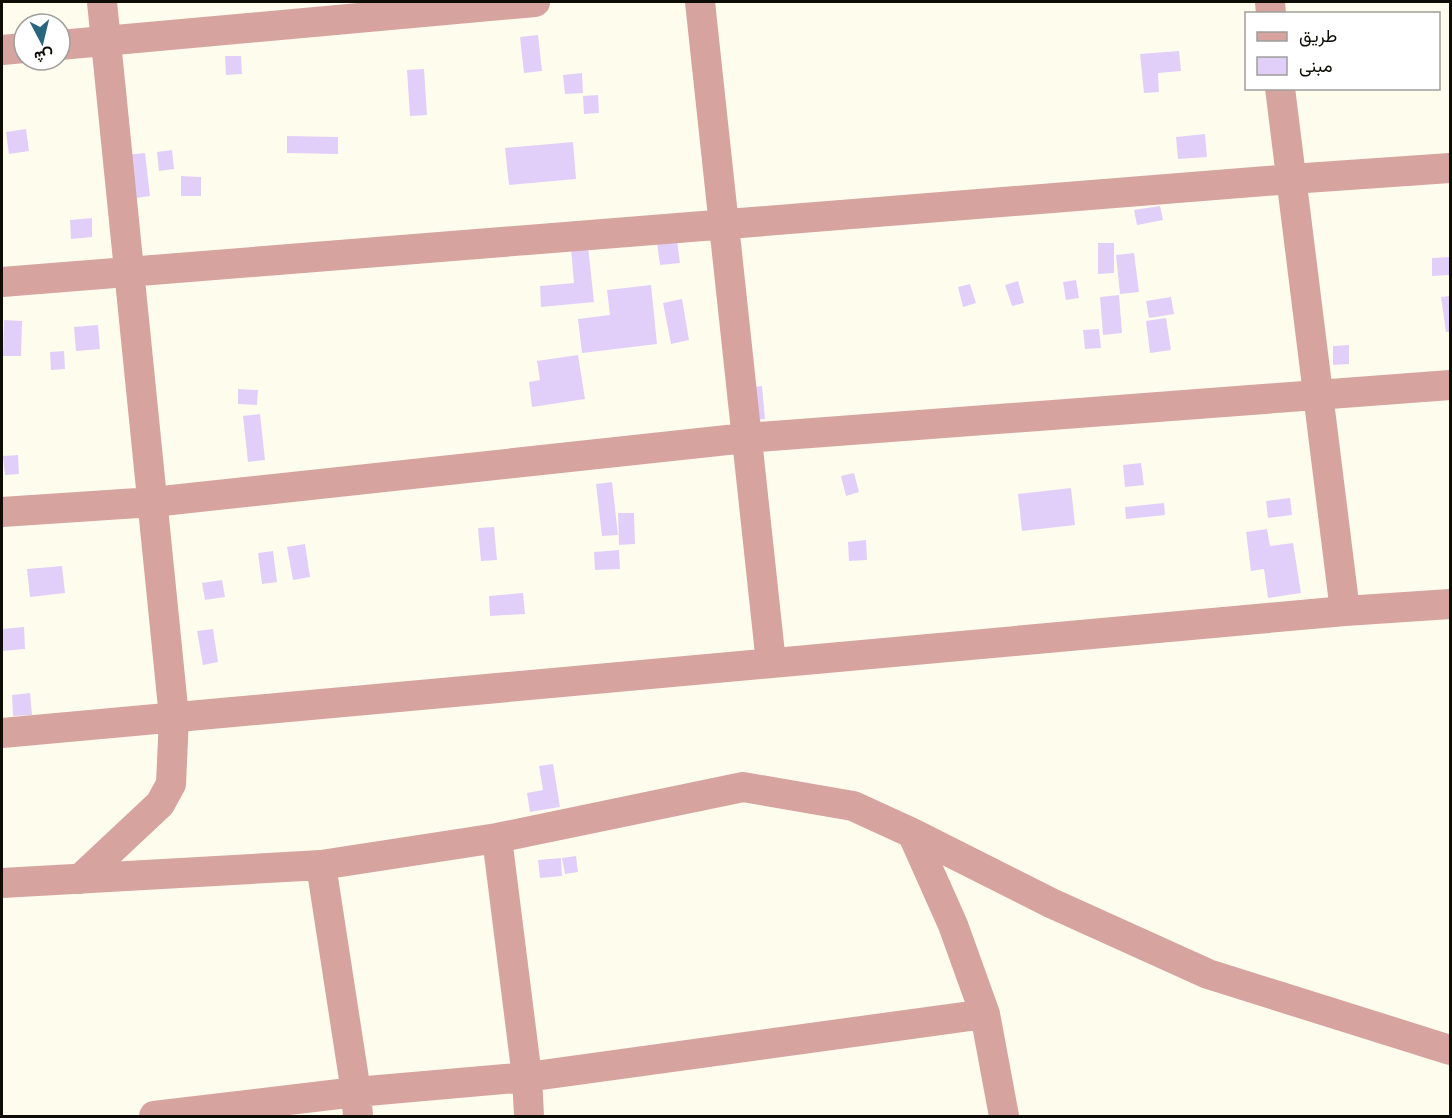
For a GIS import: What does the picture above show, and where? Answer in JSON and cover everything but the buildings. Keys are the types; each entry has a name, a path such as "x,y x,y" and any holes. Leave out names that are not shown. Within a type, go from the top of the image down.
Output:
{"street":[{"path":"80,879 160,804 171,784 174,717 102,2"},
{"path":"72,44 535,2"},
{"path":"700,2 771,663"},
{"path":"1280,90 1345,611"},
{"path":"2,282 1291,178 1450,168"},
{"path":"2,512 153,502 746,438 1450,385"},
{"path":"2,733 1345,611 1450,604"},
{"path":"2,883 321,865 497,838 743,787 853,806 1051,903 1208,974 1450,1050"},
{"path":"912,833 953,925 985,1014 1004,1116"},
{"path":"497,838 530,1116"},
{"path":"321,865 357,1104"},
{"path":"154,1116 357,1104 527,1077 985,1014"}]}
